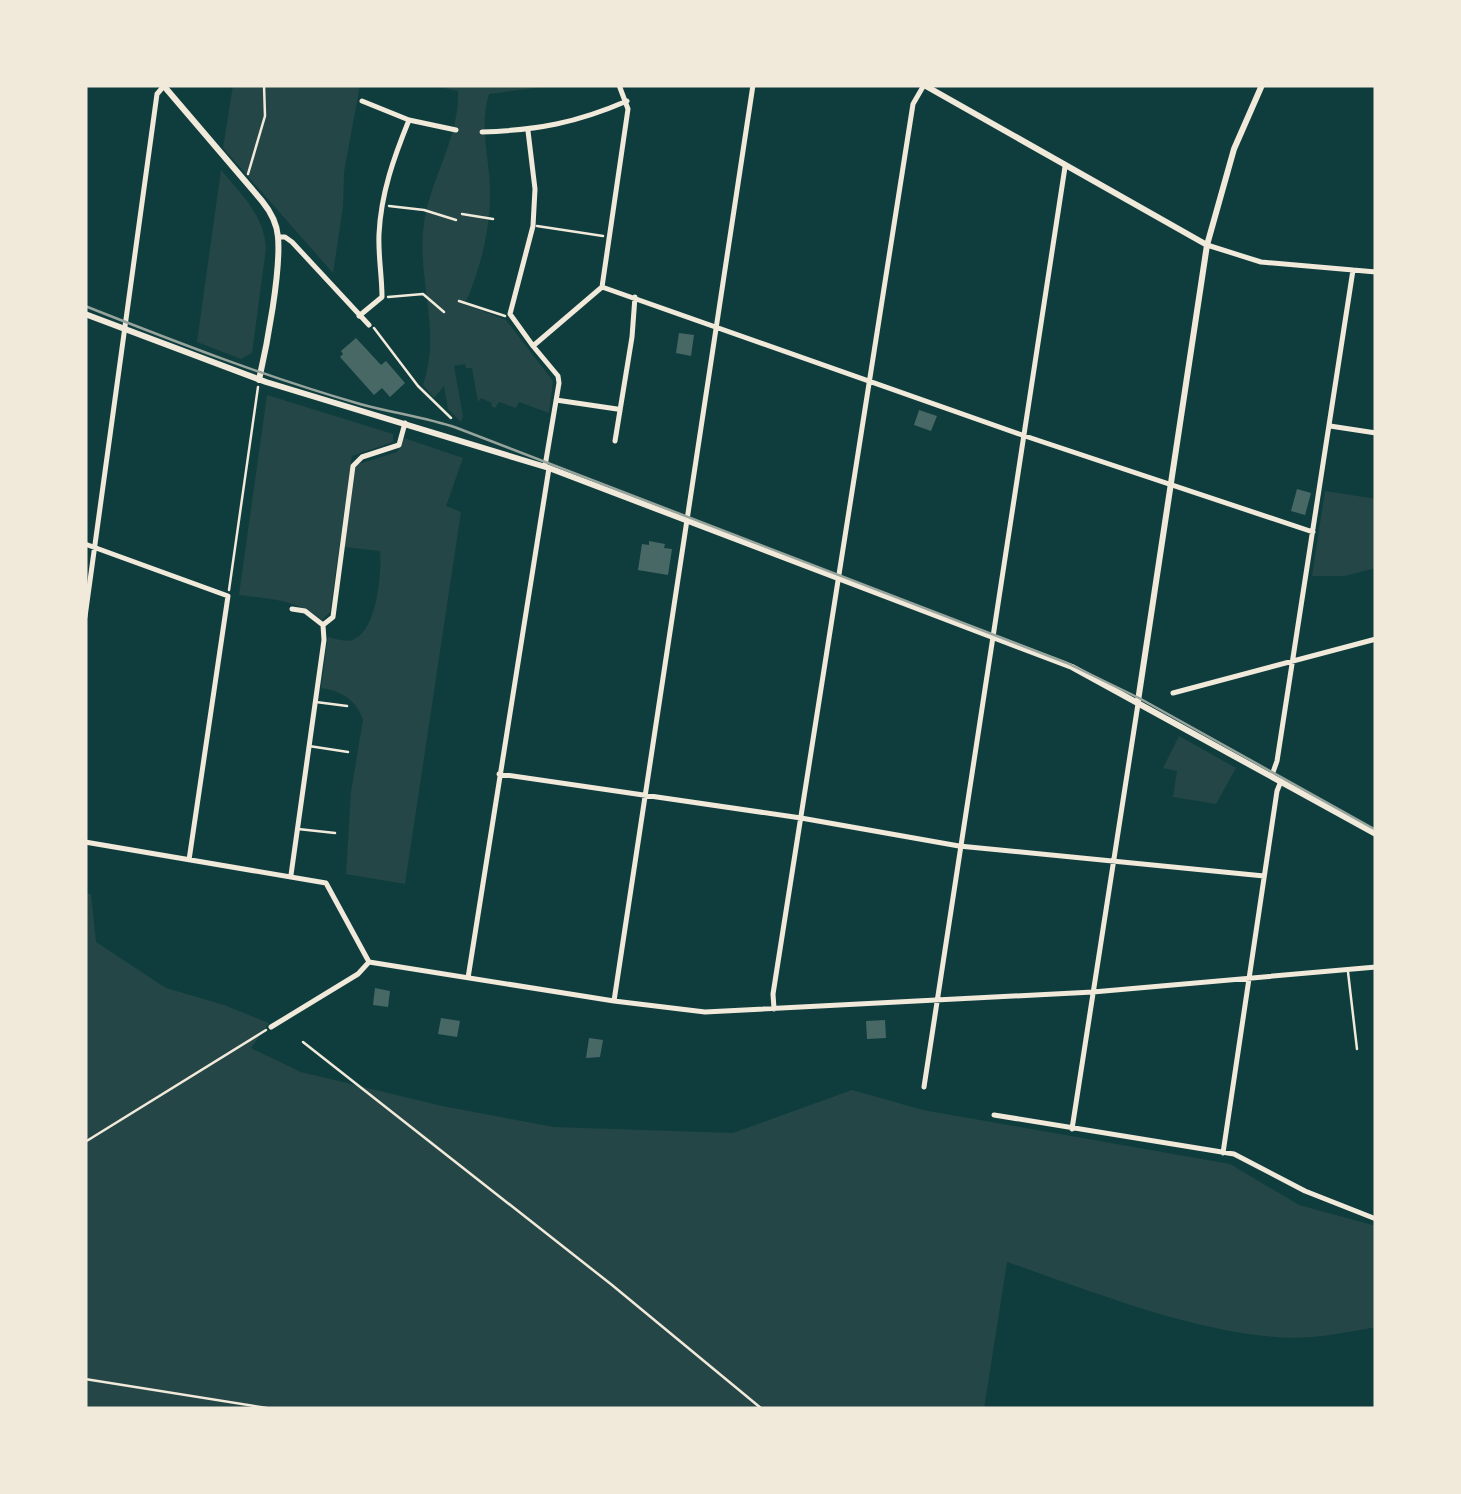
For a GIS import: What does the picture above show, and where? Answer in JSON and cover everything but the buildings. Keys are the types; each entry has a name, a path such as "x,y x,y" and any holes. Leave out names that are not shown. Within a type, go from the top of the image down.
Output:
{"street":[{"path":"533,346 602,287 627,101 619,85"},
{"path":"614,1001 753,85"},
{"path":"774,1009 773,994 913,104 924,85 1208,245 1246,259 1376,272"},
{"path":"1072,1129 1208,245 1234,148 1262,85"},
{"path":"85,617 157,94 164,86 269,209 278,237 259,383"},
{"path":"362,100 409,120 456,130"},
{"path":"482,132 568,124 627,101"},
{"path":"360,316 382,297 382,205 391,165 409,120"},
{"path":"468,978 558,376 510,314 533,226 528,130"},
{"path":"924,1087 1066,167"},
{"path":"278,237 285,236 292,242 369,325"},
{"path":"1272,776 1278,761 1353,270"},
{"path":"602,287 1022,435 1313,532"},
{"path":"615,441 635,297"},
{"path":"85,314 259,383 547,467 1082,672 1376,834"},
{"path":"556,400 619,410"},
{"path":"322,625 333,618 353,466 362,457 399,445 405,423"},
{"path":"1330,426 1376,433"},
{"path":"85,544 228,596 189,860"},
{"path":"290,874 324,640 322,625 305,611 292,609"},
{"path":"1174,692 1376,639"},
{"path":"499,774 801,818 959,846 1264,876"},
{"path":"1223,1153 1281,781"},
{"path":"85,842 326,882 369,962"},
{"path":"369,962 684,1011 1093,992 1376,967"},
{"path":"271,1027 358,974 369,962"},
{"path":"994,1115 1234,1154 1305,1191 1376,1219"}],"lane":[{"path":"314,702 347,706"},
{"path":"308,746 348,752"},
{"path":"296,828 335,834"},
{"path":"1348,970 1357,1049"}],"path":[{"path":"248,176 264,116 264,85"},
{"path":"382,205 424,210 456,220"},
{"path":"462,214 493,219"},
{"path":"533,226 610,236"},
{"path":"382,297 423,294 444,312"},
{"path":"459,300 504,316 510,314"},
{"path":"369,325 418,386 451,418"},
{"path":"228,596 259,383"},
{"path":"85,1142 271,1027"},
{"path":"304,1042 762,1409"},
{"path":"85,1379 273,1409"}],"shaded area":[{"path":"233,85 360,85 344,172 333,273 223,148"},
{"path":"430,85 557,85 489,94 485,130 489,218 480,262 465,304 506,320 553,381 549,413 519,402 516,408 499,402 495,408 481,398 478,402 472,368 465,364 454,366 461,422 448,409 444,386 434,398 423,385 430,327 423,232 430,196 454,127 458,91"},
{"path":"221,170 256,215 266,248 252,353 241,359 197,342"},
{"path":"267,395 393,434 393,442 352,456 330,612 322,620 293,604 239,595"},
{"path":"404,438 463,458 446,506 461,512 405,884 346,874 351,792 363,720 347,697 321,688 328,637 349,641 360,635 372,614 379,587 380,551 344,547 356,465 397,452"},
{"path":"1325,491 1376,499 1376,568 1345,576 1312,576"},
{"path":"1179,736 1236,768 1216,804 1173,797 1177,771 1163,768"},
{"path":"85,893 91,894 96,942 166,988 269,1023 251,1048 301,1072 442,1106 554,1127 733,1133 852,1090 923,1110 1230,1164 1299,1205 1376,1226 1376,1327 1301,1338 1242,1333 1140,1308 1007,1262 984,1409 85,1409"}],"tram line":[{"path":"85,306 290,382 457,428 1067,663 1139,698 1376,830"}]}
